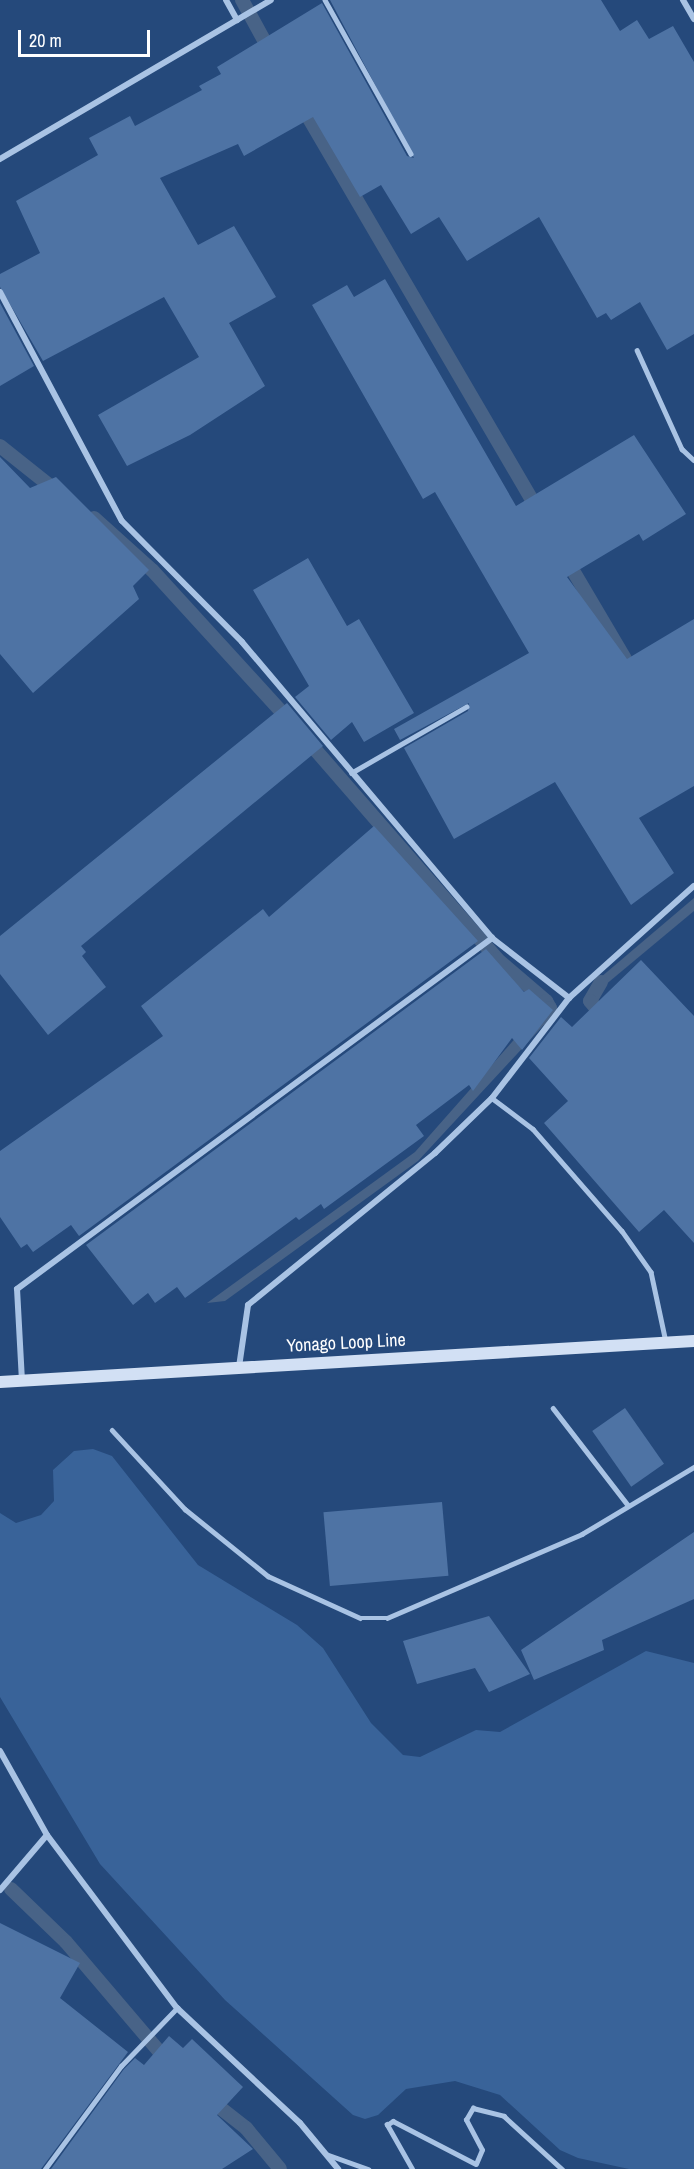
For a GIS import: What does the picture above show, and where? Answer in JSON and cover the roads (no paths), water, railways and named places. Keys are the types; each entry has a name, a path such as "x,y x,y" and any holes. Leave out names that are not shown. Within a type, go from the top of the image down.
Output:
{"main road":[{"name":"Yonago Loop Line","path":"0,1382 694,1341"}],"street":[{"path":"226,0 237,20"},
{"path":"0,159 271,0"},
{"path":"683,0 694,19"},
{"path":"0,292 122,521 242,642 492,938 568,998"},
{"path":"239,1368 248,1305 435,1153 492,1098 568,998 694,886"},
{"path":"22,1381 17,1289 492,938"},
{"path":"0,1751 47,1835 177,2008 326,2154 338,2169"},
{"path":"0,1890 47,1835"}],"lane":[{"path":"325,0 411,154"},
{"path":"637,350 682,449 694,460"},
{"path":"351,773 466,706"},
{"path":"492,1098 533,1129 622,1231 651,1272 666,1342"},
{"path":"553,1408 628,1505"},
{"path":"112,1430 185,1509 268,1576 360,1618 398,1613 582,1534 694,1467"},
{"path":"45,2169 121,2066 177,2008"},
{"path":"412,2169 387,2125 393,2121 476,2164 482,2150 466,2120 473,2108 504,2116 562,2169"},
{"path":"326,2154 368,2169"}],"waterway":[{"path":"242,0 271,53"},
{"path":"300,103 539,512"},
{"path":"0,446 59,493"},
{"path":"94,518 152,570 291,722"},
{"path":"565,557 625,659"},
{"path":"306,739 497,959 546,1001 550,1008 544,1018"},
{"path":"601,982 590,1001 606,1020"},
{"path":"11,1889 66,1942 168,2062"},
{"path":"209,2099 246,2128 280,2169"}]}
